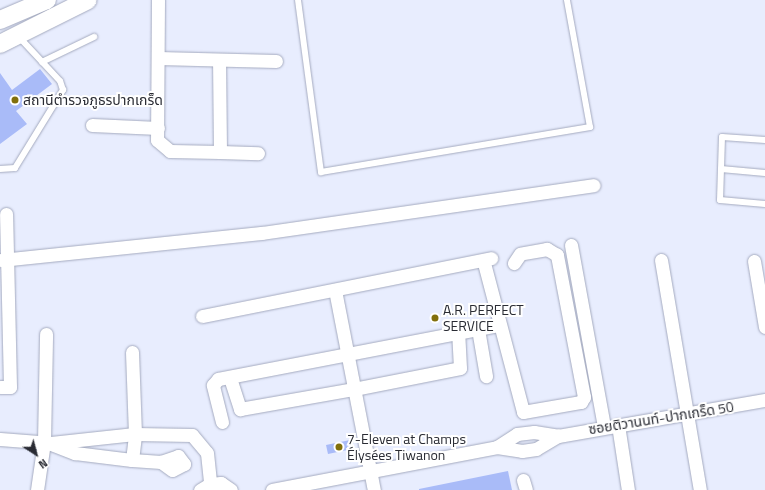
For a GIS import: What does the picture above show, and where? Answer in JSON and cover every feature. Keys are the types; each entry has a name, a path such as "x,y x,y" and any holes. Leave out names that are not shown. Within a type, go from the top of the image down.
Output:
{"main road":[{"path":"0,20 47,0"},
{"path":"0,44 88,0"}],"street":[{"path":"158,0 157,140 170,151 258,153"},
{"path":"158,58 276,61"},
{"path":"219,60 220,152"},
{"path":"92,125 158,128"},
{"path":"4,260 262,233 594,185"},
{"path":"0,387 10,387 4,260 6,214"},
{"path":"571,245 604,426"},
{"path":"202,316 488,260 498,325 523,412 584,400 557,255 547,249 520,254 514,263"},
{"path":"661,260 689,413 700,490"},
{"path":"754,261 765,327"},
{"path":"335,290 374,490"},
{"path":"222,422 213,385 214,381 498,325"},
{"path":"478,329 486,376"},
{"path":"230,378 240,409 354,389 460,368 458,333"},
{"path":"37,490 47,443 46,334"},
{"path":"132,352 135,434 132,460"},
{"name":"ซอยติวานนท์-ปากเกร็ด 50","path":"558,436 604,426 618,426 765,400"},
{"path":"618,426 628,490"},
{"path":"272,490 497,447 518,434 534,432 558,436"},
{"path":"0,439 47,443 135,434 192,435 208,453 205,487 221,483 231,490"},
{"path":"497,447 522,452 536,449 558,436"},
{"path":"47,443 75,453 161,462"}],"lane":[{"path":"298,0 322,172 590,127 567,0"},
{"path":"0,169 15,168 63,90 60,82 17,35"},
{"path":"42,62 94,37"},
{"path":"765,140 722,137 720,200 765,204"},
{"path":"721,169 765,173"}],"building":[{"name":"สถานีตำรวจภูธรปากเกร็ด","path":"40,69 52,84 16,111 27,124 0,144 0,73 12,90"},
{"name":"7-Eleven at Champs Élysées Tiwanon","path":"350,440 352,449 328,454 326,445"},
{"path":"508,471 512,490 419,490 419,489"}],"place":[{"name":"สถานีตำรวจภูธรปากเกร็ด","path":"15,100"},
{"name":"A.R. PERFECT SERVICE","path":"435,318"},
{"name":"7-Eleven at Champs Élysées Tiwanon","path":"339,447"}]}
